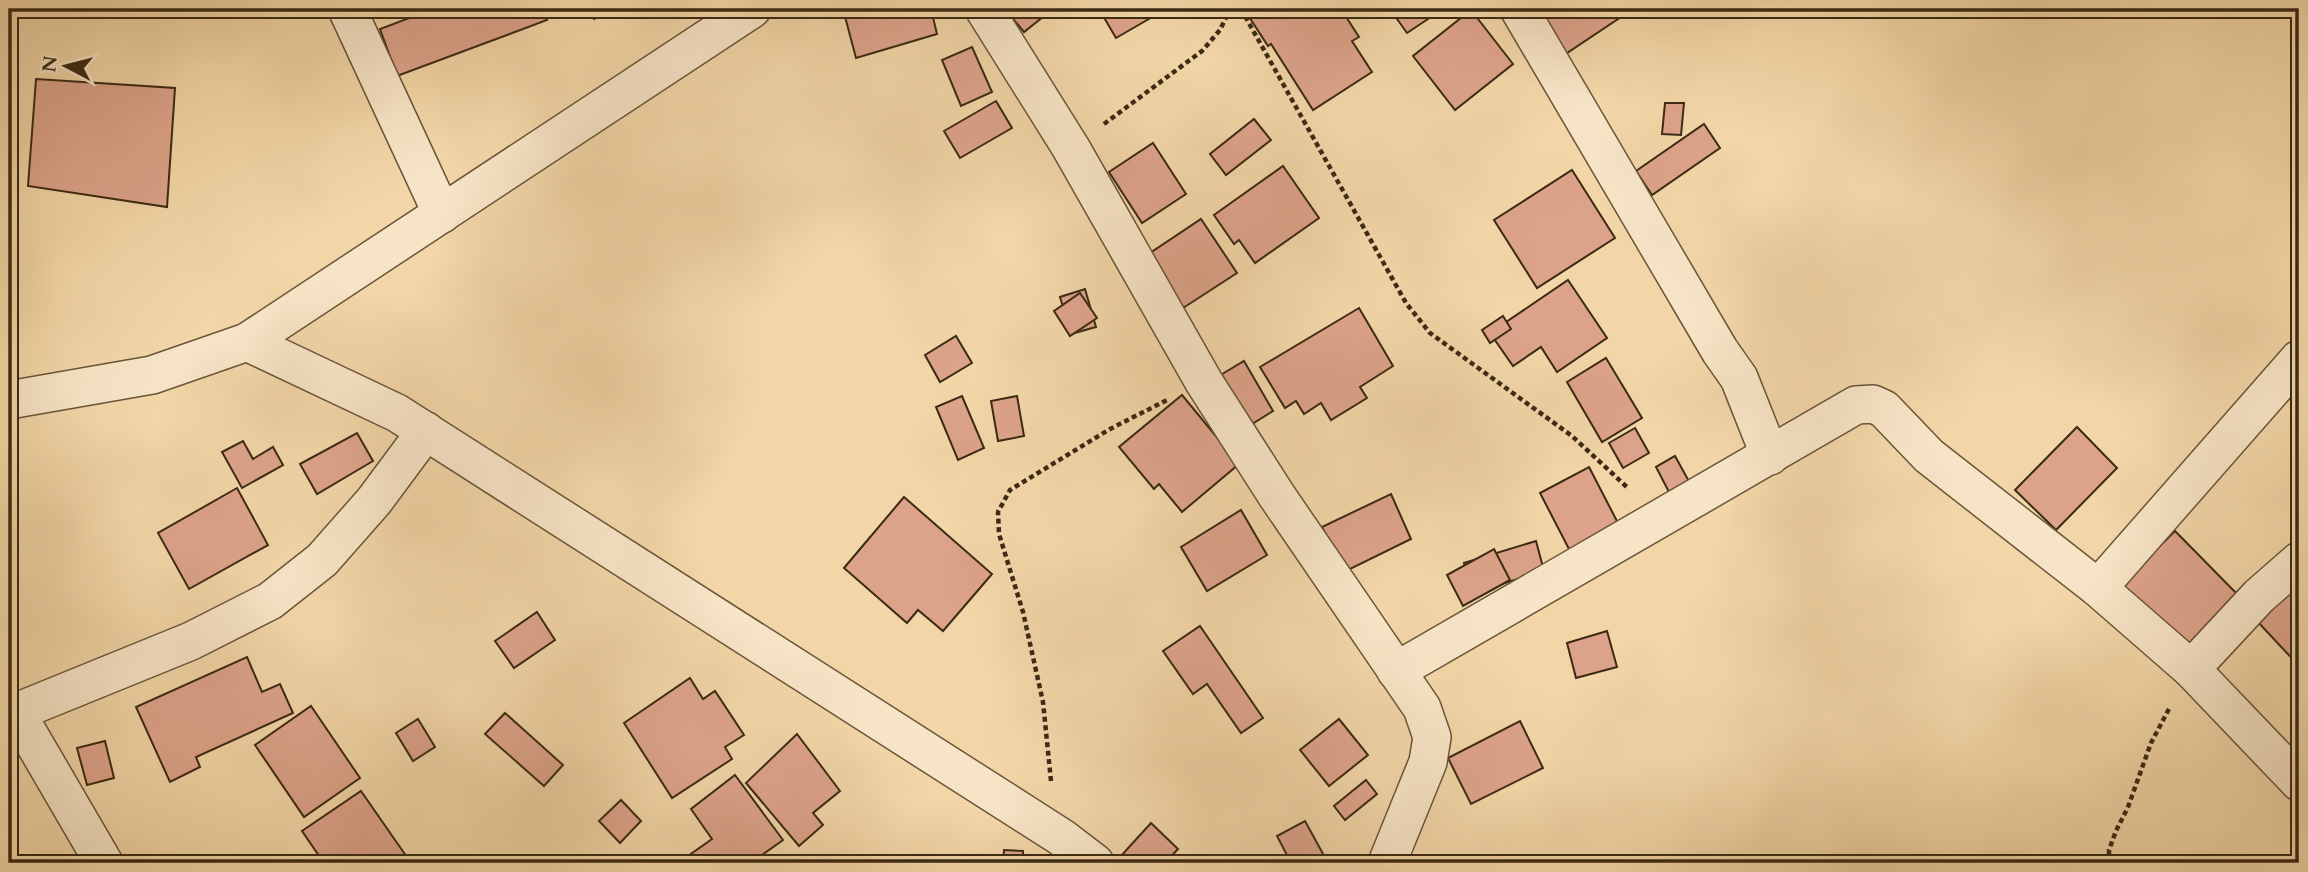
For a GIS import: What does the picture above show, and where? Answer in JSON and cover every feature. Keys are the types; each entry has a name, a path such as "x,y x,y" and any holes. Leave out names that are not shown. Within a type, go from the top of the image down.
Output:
{"street":[{"path":"347,9 442,214"},
{"path":"9,400 152,375 247,342 752,9"},
{"path":"984,9 1071,148 1204,382 1277,496 1422,708 1432,737 1428,762 1387,863"},
{"path":"1519,9 1720,351 1739,378 1770,456"},
{"path":"247,342 397,413 1061,837 1095,863"},
{"path":"2098,588 2299,359"},
{"path":"1396,671 1856,405 1873,404 1884,409 1929,456 2098,588 2191,669 2299,782"},
{"path":"104,863 13,714 191,641 270,601 322,560 373,501 426,431"},
{"path":"2191,669 2259,596 2299,561"}],"path":[{"path":"1071,148 1202,51 1220,30 1230,9"},
{"path":"1241,9 1406,303 1430,333 1572,436 1661,518"},
{"path":"1061,837 1050,773 1043,702 1023,612 999,534 998,512 1010,490 1110,429 1204,382"},
{"path":"2109,863 2109,850 2151,743 2191,669"}],"building":[{"path":"433,9 543,9 547,20 397,76 380,29"},
{"path":"589,9 617,9 594,19"},
{"path":"843,9 931,9 937,34 856,58"},
{"path":"1005,9 1053,9 1024,32"},
{"path":"1099,9 1166,9 1116,38"},
{"path":"1244,9 1341,9 1359,37 1352,41 1372,72 1313,110 1271,44 1268,46"},
{"path":"1390,9 1443,9 1407,33"},
{"path":"1525,9 1633,9 1558,59"},
{"path":"1471,10 1513,64 1455,110 1413,56"},
{"path":"972,47 992,92 961,106 942,60"},
{"path":"9,77 16,104 9,105"},
{"path":"36,79 175,88 167,207 28,186"},
{"path":"996,101 1012,128 960,158 944,131"},
{"path":"1665,103 1684,103 1681,135 1662,134"},
{"path":"1254,119 1271,140 1226,175 1210,154"},
{"path":"1704,124 1720,148 1652,195 1636,171"},
{"path":"1153,143 1186,194 1142,223 1109,172"},
{"path":"1283,166 1319,218 1255,263 1239,240 1234,244 1214,215"},
{"path":"1572,170 1615,238 1537,288 1494,220"},
{"path":"1201,219 1237,273 1180,310 1144,257"},
{"path":"1568,280 1607,338 1557,372 1541,347 1513,366 1490,333"},
{"path":"1085,289 1096,327 1071,334 1060,297"},
{"path":"1080,293 1097,318 1070,336 1054,311"},
{"path":"1359,308 1393,366 1360,387 1367,398 1331,420 1321,403 1304,414 1296,401 1285,408 1260,367"},
{"path":"1503,316 1511,329 1490,343 1482,330"},
{"path":"956,336 972,363 940,382 925,355"},
{"path":"1606,358 1642,418 1602,442 1567,382"},
{"path":"1244,361 1273,411 1244,429 1214,379"},
{"path":"1182,395 1239,464 1182,512 1159,484 1154,489 1119,447"},
{"path":"962,396 984,448 958,460 936,407"},
{"path":"1017,396 1024,436 998,441 991,401"},
{"path":"2077,427 2117,468 2056,530 2015,490"},
{"path":"1635,428 1649,453 1623,468 1609,443"},
{"path":"357,433 373,461 317,494 300,464"},
{"path":"243,441 253,459 273,447 283,465 242,488 222,452"},
{"path":"1675,456 1691,485 1671,496 1656,467"},
{"path":"1589,467 1619,525 1570,551 1540,493"},
{"path":"237,488 268,545 189,589 158,533"},
{"path":"1391,494 1411,539 1344,572 1322,527"},
{"path":"904,497 992,574 943,631 918,610 907,623 844,568"},
{"path":"1241,510 1267,555 1207,591 1181,547"},
{"path":"2175,531 2244,601 2187,658 2118,587"},
{"path":"1536,541 1544,571 1472,593 1464,563"},
{"path":"1494,549 1510,580 1463,606 1447,575"},
{"path":"2299,581 2299,666 2257,621"},
{"path":"537,612 555,640 514,668 495,641"},
{"path":"1200,626 1263,718 1241,733 1207,684 1193,694 1163,651"},
{"path":"1607,631 1617,667 1576,678 1567,643"},
{"path":"247,657 262,692 280,684 293,713 196,757 200,767 170,782 136,707"},
{"path":"690,678 703,699 715,691 744,735 725,747 732,759 672,798 624,723"},
{"path":"311,706 360,778 304,817 255,745"},
{"path":"505,713 563,765 544,786 485,734"},
{"path":"418,719 435,747 413,761 396,733"},
{"path":"1339,719 1368,755 1329,786 1300,750"},
{"path":"1520,721 1543,768 1471,804 1448,758"},
{"path":"797,734 840,791 813,813 823,825 799,846 746,783"},
{"path":"105,741 114,778 87,785 77,748"},
{"path":"735,775 783,840 751,863 678,863 712,839 691,809"},
{"path":"1366,780 1377,794 1345,820 1334,806"},
{"path":"361,791 411,863 324,863 302,831"},
{"path":"621,800 641,821 620,843 599,821"},
{"path":"1305,821 1328,863 1291,863 1277,836"},
{"path":"1151,823 1178,849 1165,863 1126,863 1120,857"},
{"path":"1004,850 1023,851 1023,863 1003,863"}]}
